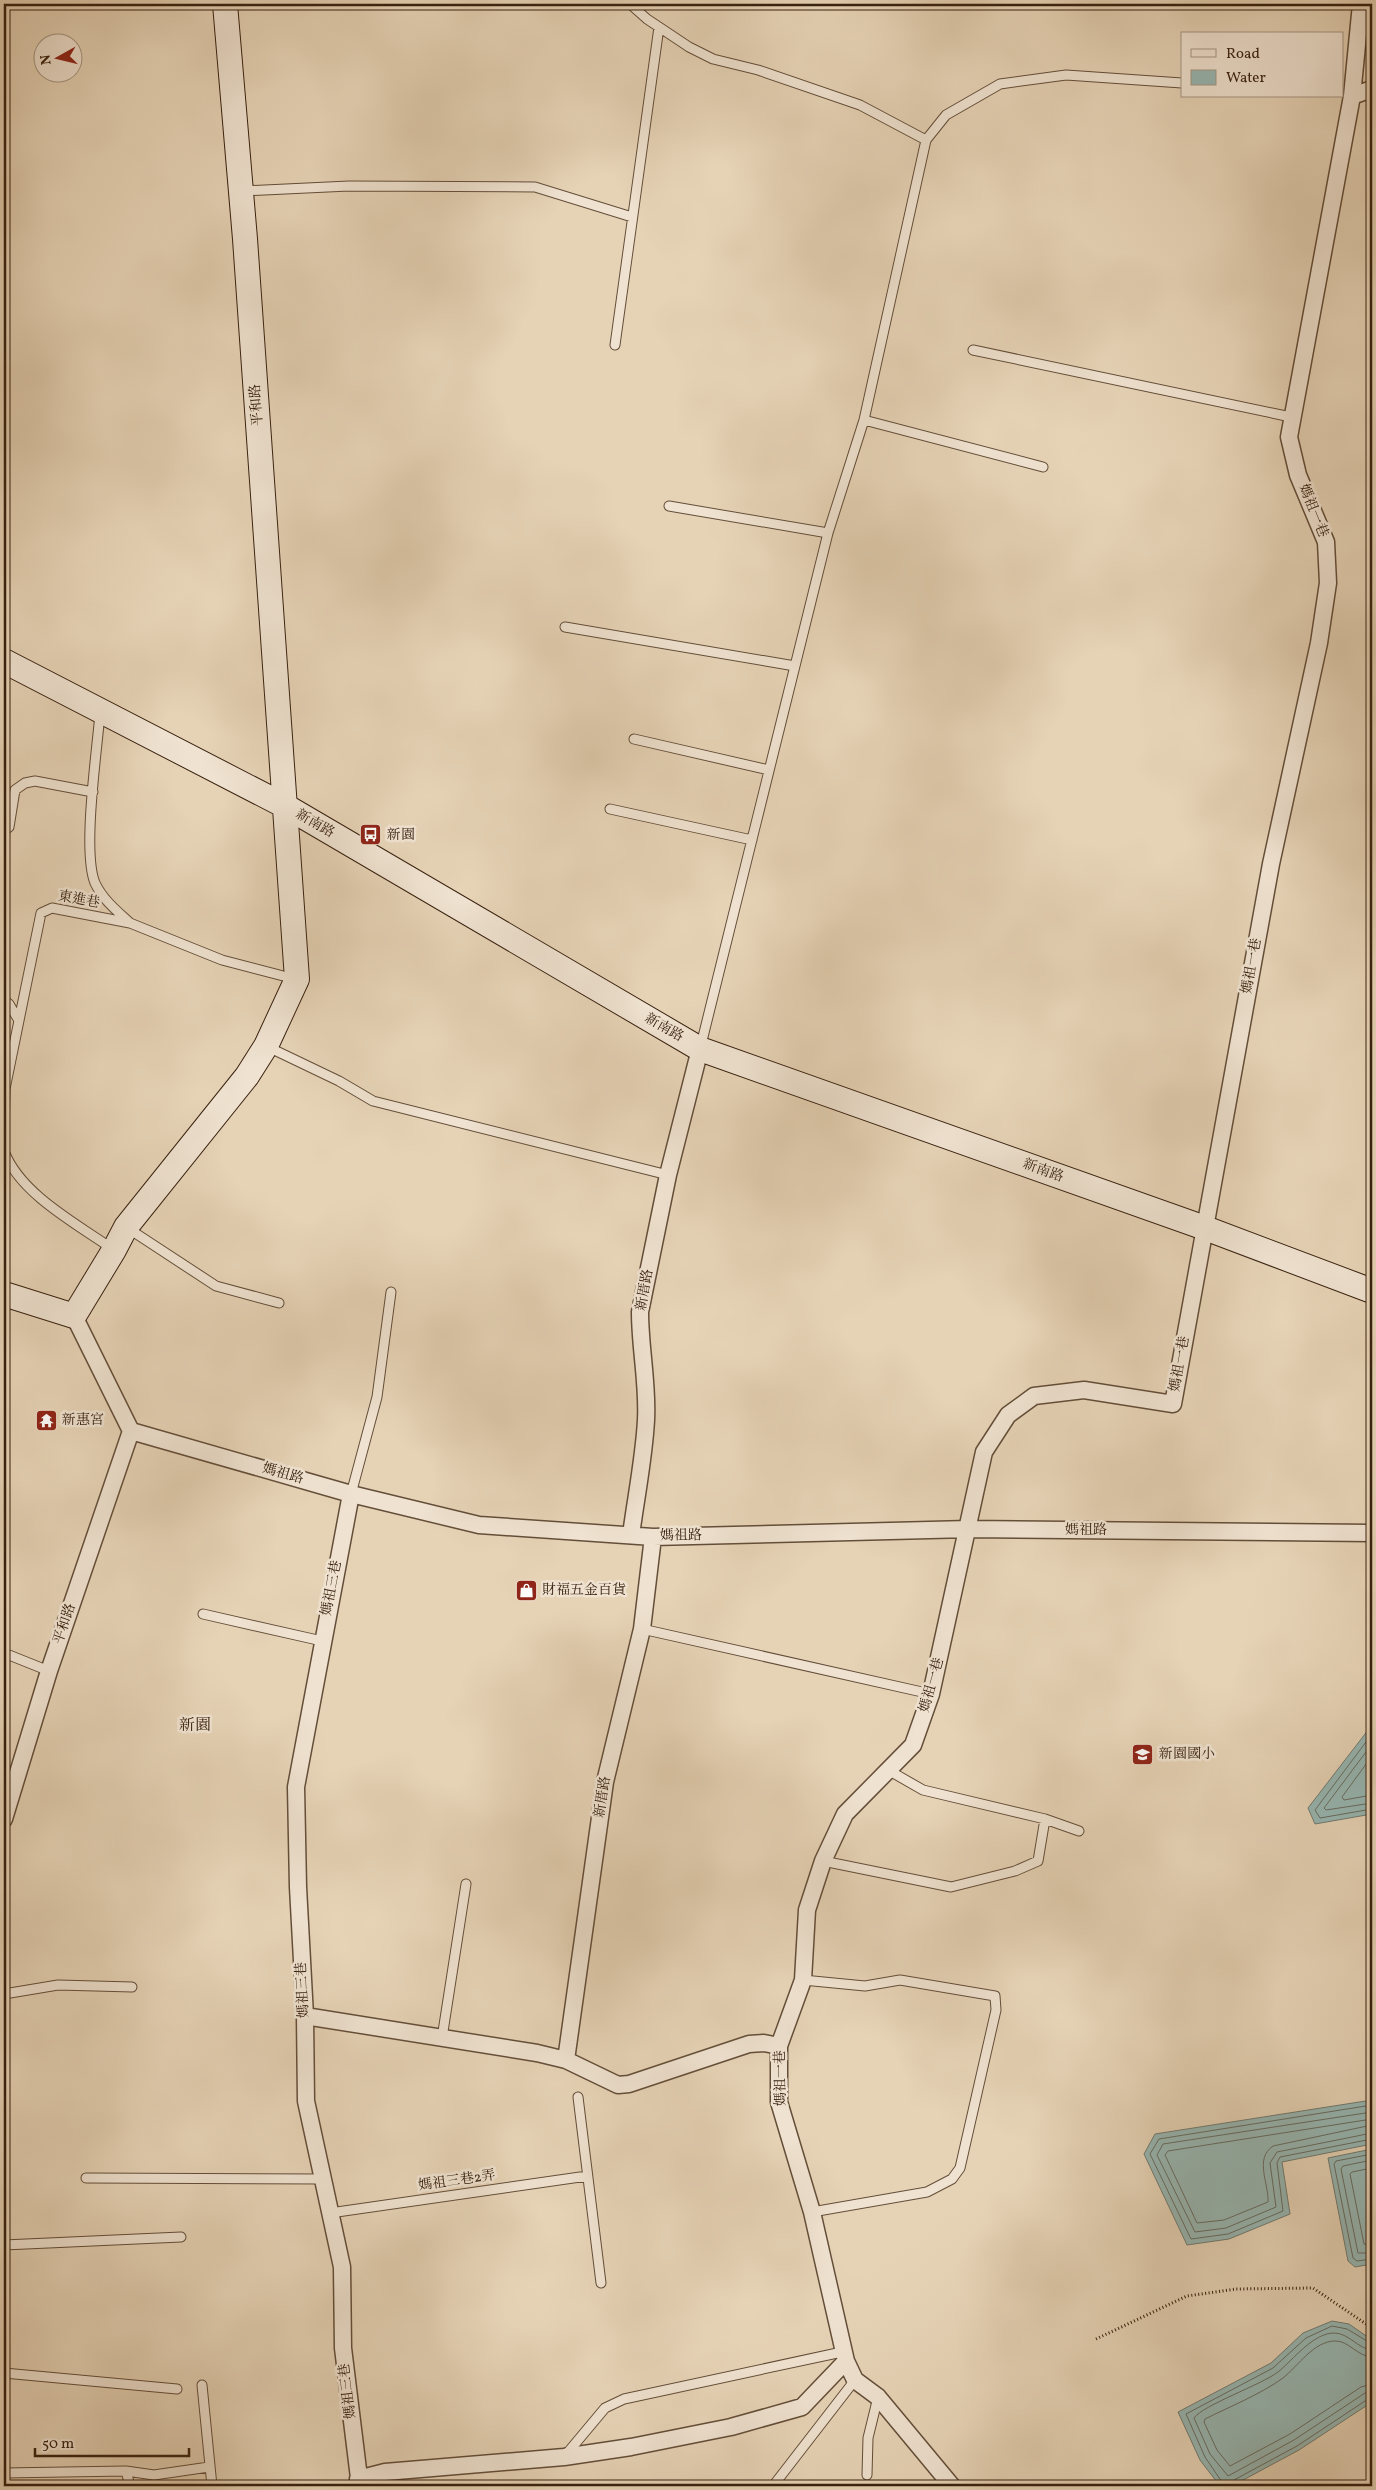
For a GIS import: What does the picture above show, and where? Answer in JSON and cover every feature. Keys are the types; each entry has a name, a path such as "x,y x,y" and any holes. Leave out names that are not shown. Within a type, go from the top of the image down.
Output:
{"street":[{"name":"平和路","path":"225,4 241,191 287,807 297,979"},
{"name":"媽祖一巷","path":"952,2486 878,2397 855,2380 844,2357 812,2212 779,2102 779,2046 802,1980 807,1910 823,1861 845,1814 913,1745 931,1694 984,1452 1008,1415 1034,1396 1084,1390 1173,1404 1271,864 1320,643 1328,583 1326,542 1298,476 1289,437 1361,4"},
{"path":"1347,96 1372,88"},
{"name":"新南路","path":"4,661 287,807 700,1049 1205,1228 1372,1291"},
{"path":"74,1316 126,1227 247,1076 266,1046 297,979"},
{"name":"新厝路","path":"631,1535 646,1420 645,1363 640,1332 640,1312 668,1175 700,1049"},
{"path":"4,1294 74,1316 131,1431"},
{"name":"平和路","path":"4,1819 49,1671 131,1431"},
{"name":"媽祖路","path":"131,1431 351,1494 479,1525 653,1537 968,1529 1372,1533"},
{"name":"媽祖三巷","path":"351,1494 296,1787 298,1887 305,2016 306,2100 342,2267 343,2348 359,2483"},
{"name":"新厝路","path":"566,2060 605,1782 642,1629 653,1537"},
{"path":"305,2016 566,2060 618,2085 630,2084 750,2044 764,2043 779,2046"},
{"path":"359,2483 385,2472 564,2457 631,2447 731,2427 802,2407 844,2357"}],"lane":[{"path":"630,4 659,27 713,59 758,70 860,105 926,140"},
{"path":"615,345 659,27"},
{"path":"700,1049 828,532 864,420 926,140 946,116 1000,84 1066,75 1181,84"},
{"path":"241,191 349,186 535,187 632,217"},
{"path":"973,350 1291,418"},
{"path":"864,420 1043,467"},
{"path":"669,506 828,532"},
{"path":"566,627 795,666"},
{"path":"101,710 93,792 90,859 95,882 106,902 130,923"},
{"path":"634,739 769,770"},
{"path":"4,831 9,827 15,790 24,783 35,781 93,792"},
{"path":"610,809 752,840"},
{"name":"東進巷","path":"4,1132 5,1089 41,913 52,908 130,923 222,960 297,979"},
{"path":"4,1000 9,1004 18,1019"},
{"path":"266,1046 339,1081 373,1101 668,1175"},
{"path":"4,1151 9,1165 20,1180 48,1204 114,1250"},
{"path":"126,1227 216,1286 279,1303"},
{"path":"351,1494 377,1397 391,1292"},
{"path":"203,1614 322,1641"},
{"path":"642,1629 931,1694"},
{"path":"4,1653 49,1671"},
{"path":"888,1770 924,1790 1045,1819 1080,1831"},
{"path":"823,1861 951,1887 1016,1871 1038,1861 1045,1819"},
{"path":"442,2038 466,1884"},
{"path":"802,1980 866,1986 900,1980 996,1996 996,2010 960,2168 952,2179 927,2192 812,2212"},
{"path":"4,1994 58,1986 132,1987"},
{"path":"578,2097 601,2283"},
{"name":"媽祖三巷2弄","path":"330,2214 587,2176"},
{"path":"86,2178 324,2180"},
{"path":"4,2245 181,2237"},
{"path":"564,2457 605,2408 624,2399 844,2357"},
{"path":"4,2372 177,2388"},
{"path":"773,2486 855,2380"},
{"path":"202,2385 212,2486"},
{"path":"867,2475 868,2438 878,2397"},
{"path":"4,2474 126,2471 154,2475 209,2467"},
{"path":"126,2471 130,2486"}],"path":[{"path":"1096,2339 1187,2296 1236,2289 1313,2288 1372,2328"}],"water":[{"path":"1372,1725 1372,1814 1315,1824 1308,1808"},
{"path":"1372,2100 1372,2144 1282,2162 1290,2214 1229,2239 1187,2245 1144,2154 1155,2134"},
{"path":"1372,2149 1372,2264 1355,2267 1348,2261 1328,2158"},
{"path":"1332,2321 1349,2324 1372,2340 1372,2402 1299,2450 1232,2486 1220,2486 1200,2460 1178,2412 1271,2363 1303,2333"}],"place":[{"name":"新園","path":"371,835"},
{"name":"新惠宮","path":"46,1420"},
{"name":"財福五金百貨","path":"526,1590"},
{"name":"新園國小","path":"1143,1754"}],"district":[{"name":"新園","path":"195,1726"}]}
